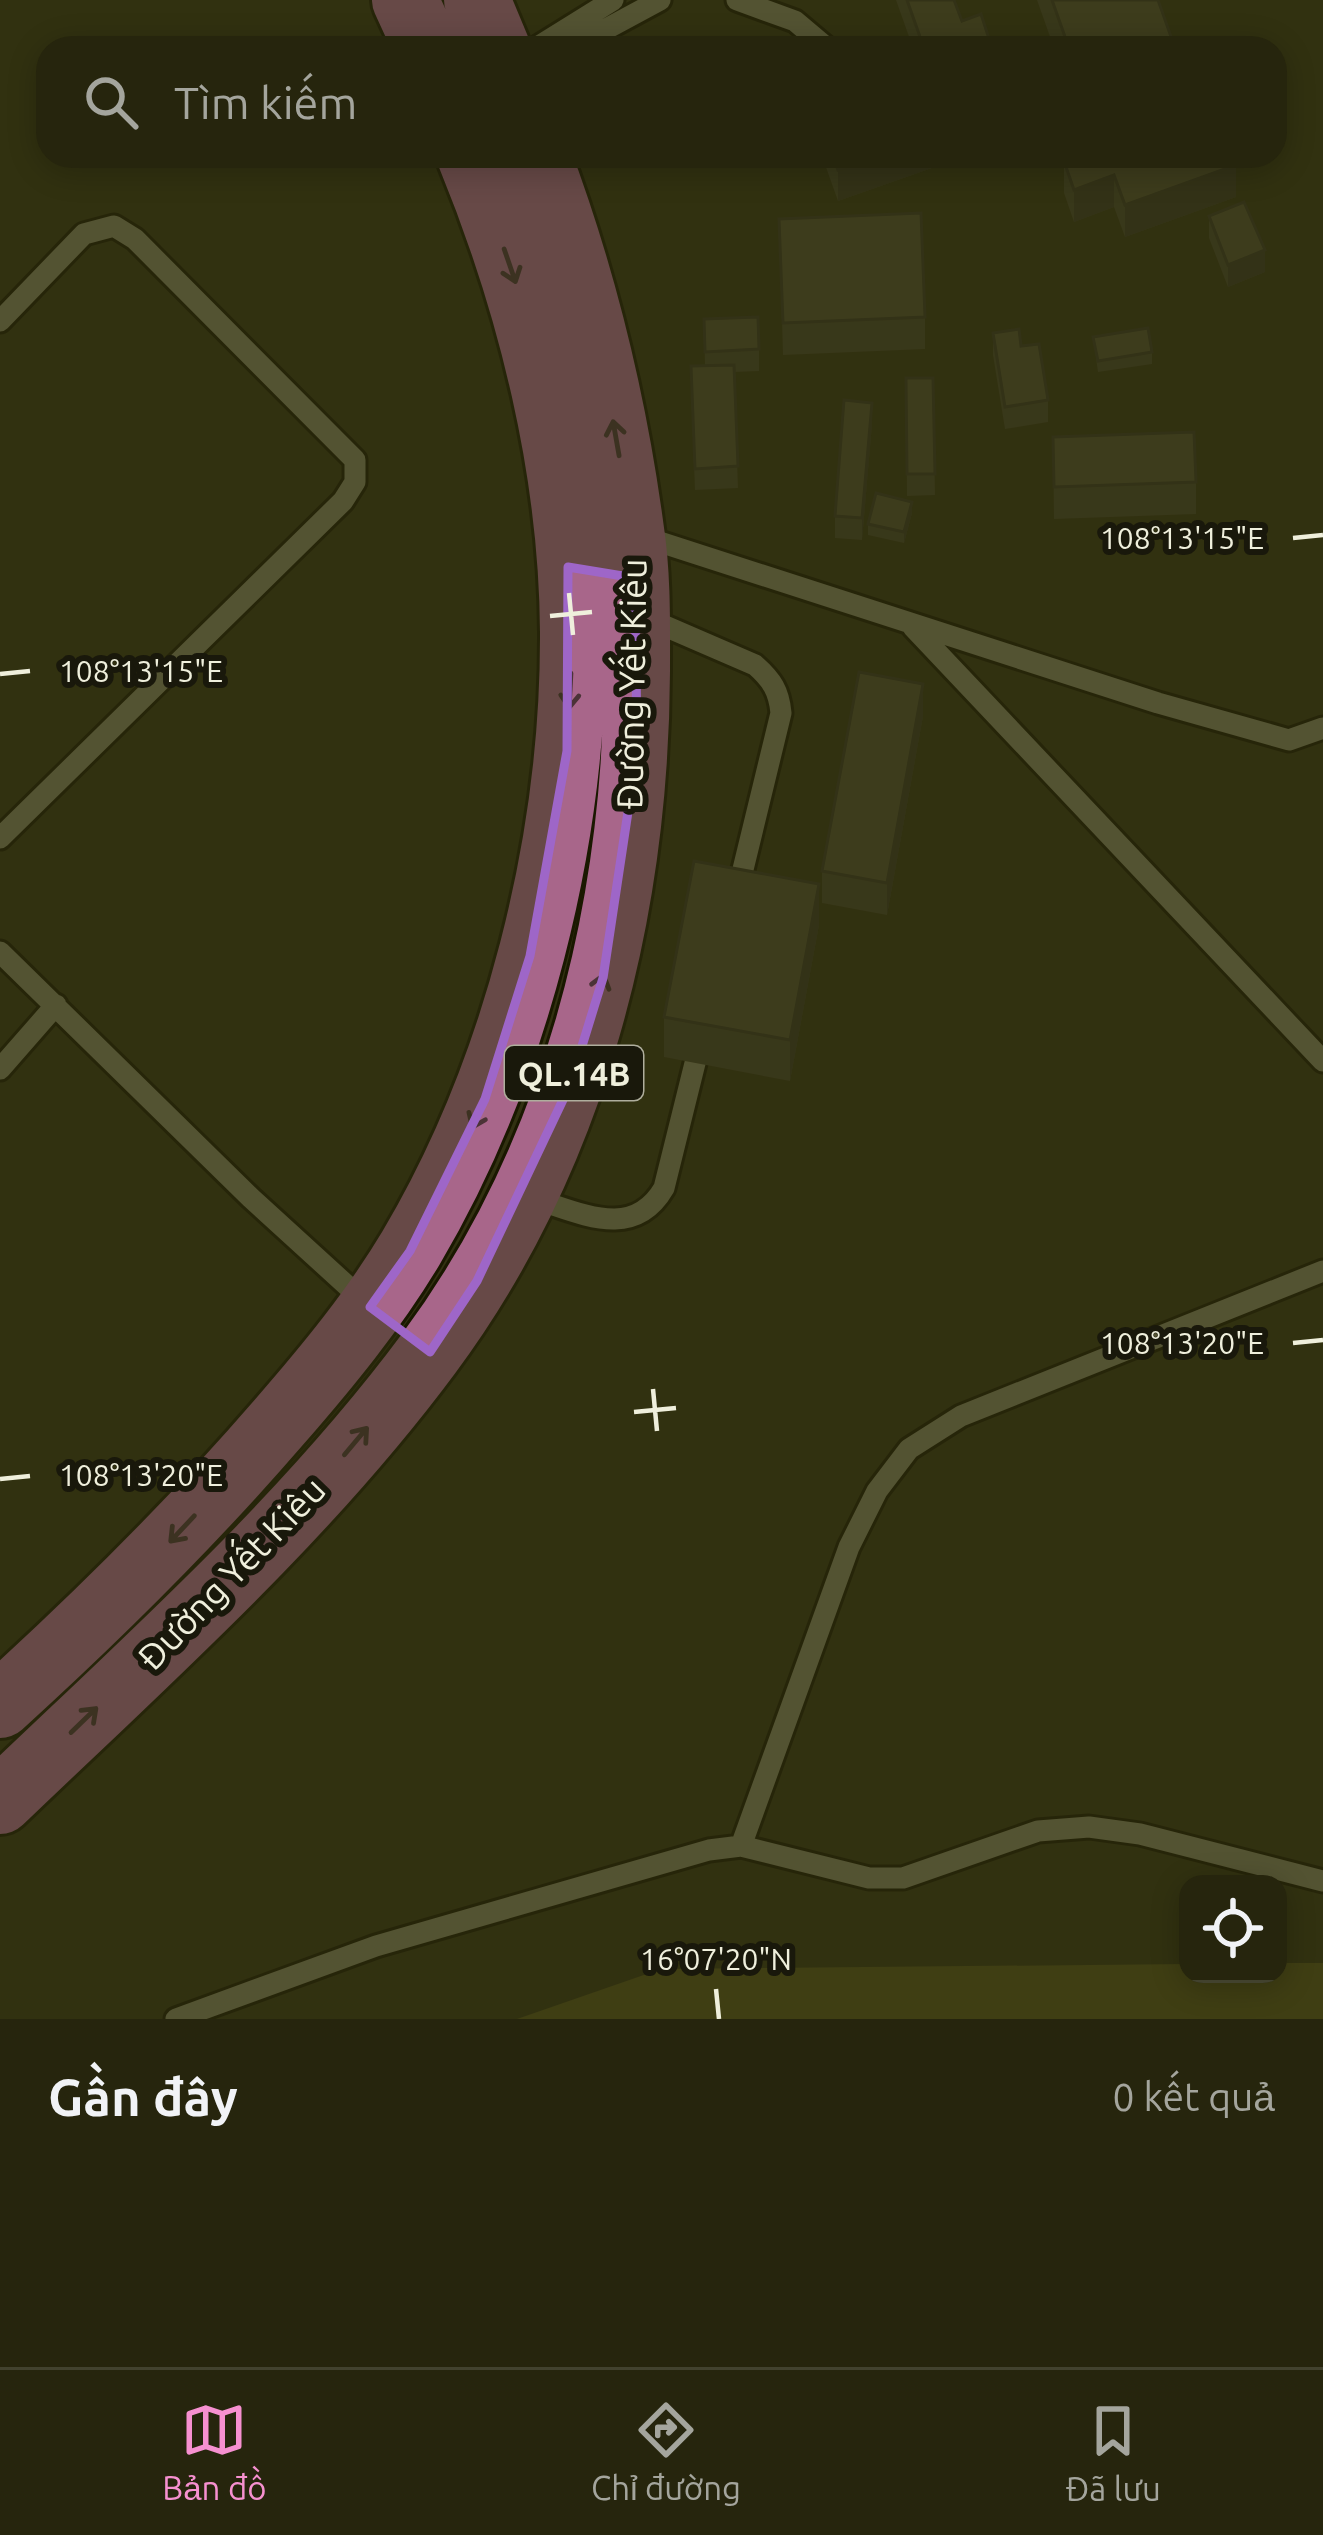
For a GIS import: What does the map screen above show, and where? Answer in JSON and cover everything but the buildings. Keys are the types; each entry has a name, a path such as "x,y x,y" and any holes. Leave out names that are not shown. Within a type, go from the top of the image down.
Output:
{"highway":[{"path":"405,0 422,36"},
{"name":"Đường Yết Kiêu","path":"0,1705 116,1600 225,1483 328,1365 370,1307 410,1251 485,1100 524,977 548,876 567,751 573,631 563,508 543,389 517,285 474,168"},
{"name":"Đường Yết Kiêu","path":"0,1801 293,1516 430,1352 477,1280 523,1195 570,1085 603,977 623,882 637,752 635,575 587,309 542,168"},
{"path":"568,568 635,575"},
{"path":"370,1307 430,1352"}],"lane":[{"path":"522,32 613,0"},
{"path":"522,32 660,0"},
{"path":"736,0 795,21 813,36"},
{"path":"0,321 84,234 114,226 135,238 355,460 355,482 343,501 0,838"},
{"path":"635,575 909,622 1289,740 1323,728"},
{"path":"635,575 770,677 779,694 781,713 731,916"},
{"path":"909,622 1323,1061"},
{"path":"0,952 251,1198 370,1307"},
{"path":"0,1070 56,1006"},
{"path":"523,1195 611,1220 633,1218 652,1208 664,1188 709,1007"},
{"path":"741,1846 849,1547 877,1491 909,1449 961,1416 1323,1271"},
{"path":"176,2019 376,1946 709,1850 741,1846 869,1878 903,1878 1037,1831 1089,1828 1140,1834 1323,1881"}],"highlighted area":[{"path":"568,567 635,578 637,752 603,978 570,1085 477,1281 430,1352 370,1307 410,1251 485,1099 530,956 567,751"}],"shaded area":[{"path":"1287,1963 1323,1963 1323,2019 517,2019 661,1969 1179,1964 1179,1983 1287,1983"}]}
